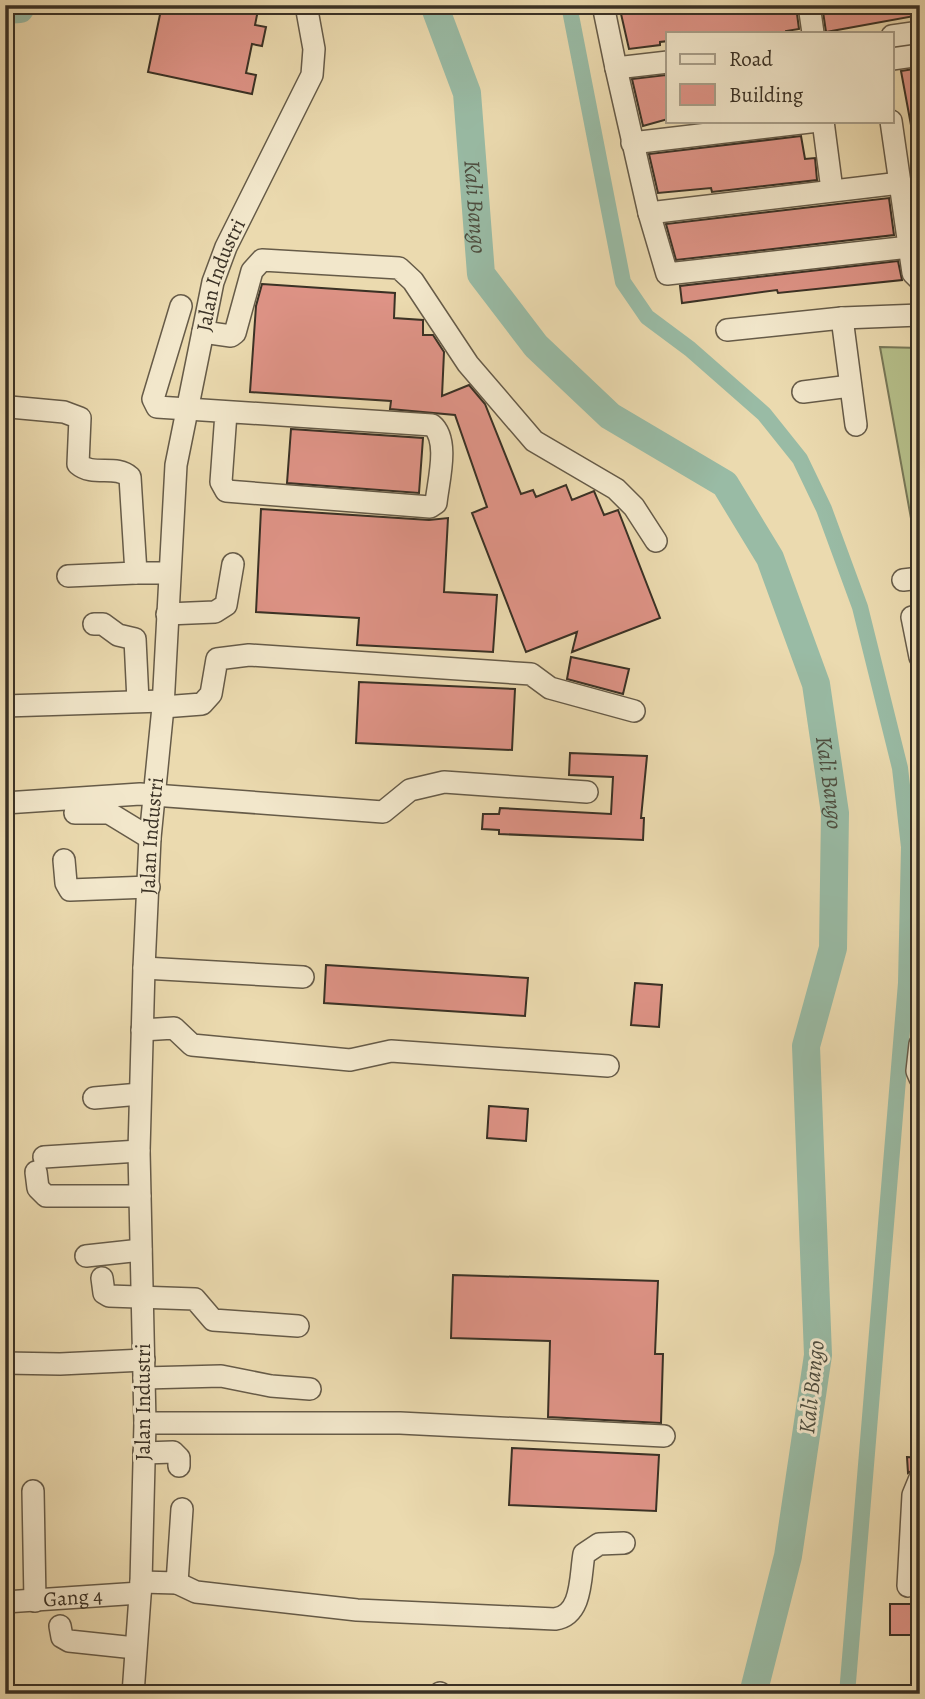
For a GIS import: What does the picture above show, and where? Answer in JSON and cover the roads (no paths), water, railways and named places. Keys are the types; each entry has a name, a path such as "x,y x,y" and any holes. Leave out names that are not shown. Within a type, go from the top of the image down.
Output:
{"street":[{"name":"Jalan Industri","path":"133,1694 141,1588 145,1423 139,1151 144,968 150,838 163,704 176,466 185,412 214,282 226,247 312,75 314,49 306,5"},
{"path":"603,5 649,213 664,269 671,275 909,247"},
{"path":"809,5 813,32"},
{"path":"894,36 920,32"},
{"path":"894,60 920,55"},
{"path":"616,68 666,62"},
{"path":"632,143 812,122"},
{"path":"821,122 832,190"},
{"path":"891,122 913,273 920,280"},
{"path":"649,213 900,183"},
{"path":"203,332 231,336 235,333 252,271 262,260 399,268 413,281 468,364 528,434 545,448 616,489 634,507 656,541"},
{"path":"181,306 153,399 157,408 185,412 226,413 432,425 441,437 436,503 430,507 226,491 221,482 226,413"},
{"path":"727,330 842,318 920,315"},
{"path":"842,318 856,425"},
{"path":"803,392 850,386"},
{"path":"10,407 77,415 80,423 78,464 84,469 124,471 130,477 136,573"},
{"path":"167,614 215,612 226,605 233,564"},
{"path":"68,576 169,573"},
{"path":"912,617 920,657"},
{"path":"94,624 103,624 118,635 135,639 138,701"},
{"path":"5,706 138,701 202,704 211,694 217,659 249,655 531,674 550,688 634,711"},
{"path":"5,803 154,795 383,812 411,790 444,782 587,792"},
{"path":"5,814 107,813 150,838"},
{"path":"64,860 66,883 70,890 149,887"},
{"path":"144,968 303,977"},
{"path":"142,1030 174,1028 192,1045 350,1060 391,1051 607,1066"},
{"path":"920,1044 916,1071 920,1078"},
{"path":"94,1098 141,1094"},
{"path":"139,1151 40,1164 38,1188 46,1196 140,1196"},
{"path":"86,1256 141,1250"},
{"path":"102,1278 106,1295 167,1300 195,1299 213,1320 298,1326"},
{"path":"5,1363 144,1369 310,1389"},
{"path":"145,1423 400,1423 664,1436"},
{"path":"144,1453 173,1452 179,1458 179,1466"},
{"path":"908,1586 913,1494 920,1478"},
{"path":"33,1491 35,1601"},
{"path":"177,1583 181,1508"},
{"name":"Gang 4","path":"5,1602 35,1601 177,1583 196,1592 357,1610 555,1619 564,1618 576,1605 584,1554 599,1544 624,1543"},
{"path":"60,1626 62,1637 69,1641 135,1648"}],"waterway":[{"path":"5,10 20,9 22,5"},
{"name":"Kali Bango","path":"434,5 467,93 481,274 536,346 610,416 725,484 770,558 816,684 835,813 833,948 806,1046 818,1355 788,1556 753,1694"},
{"name":"Kali Bango","path":"569,5 623,282 647,317 690,349 764,414 800,459 824,509 860,607 900,768 909,847 906,983 847,1694"}]}
